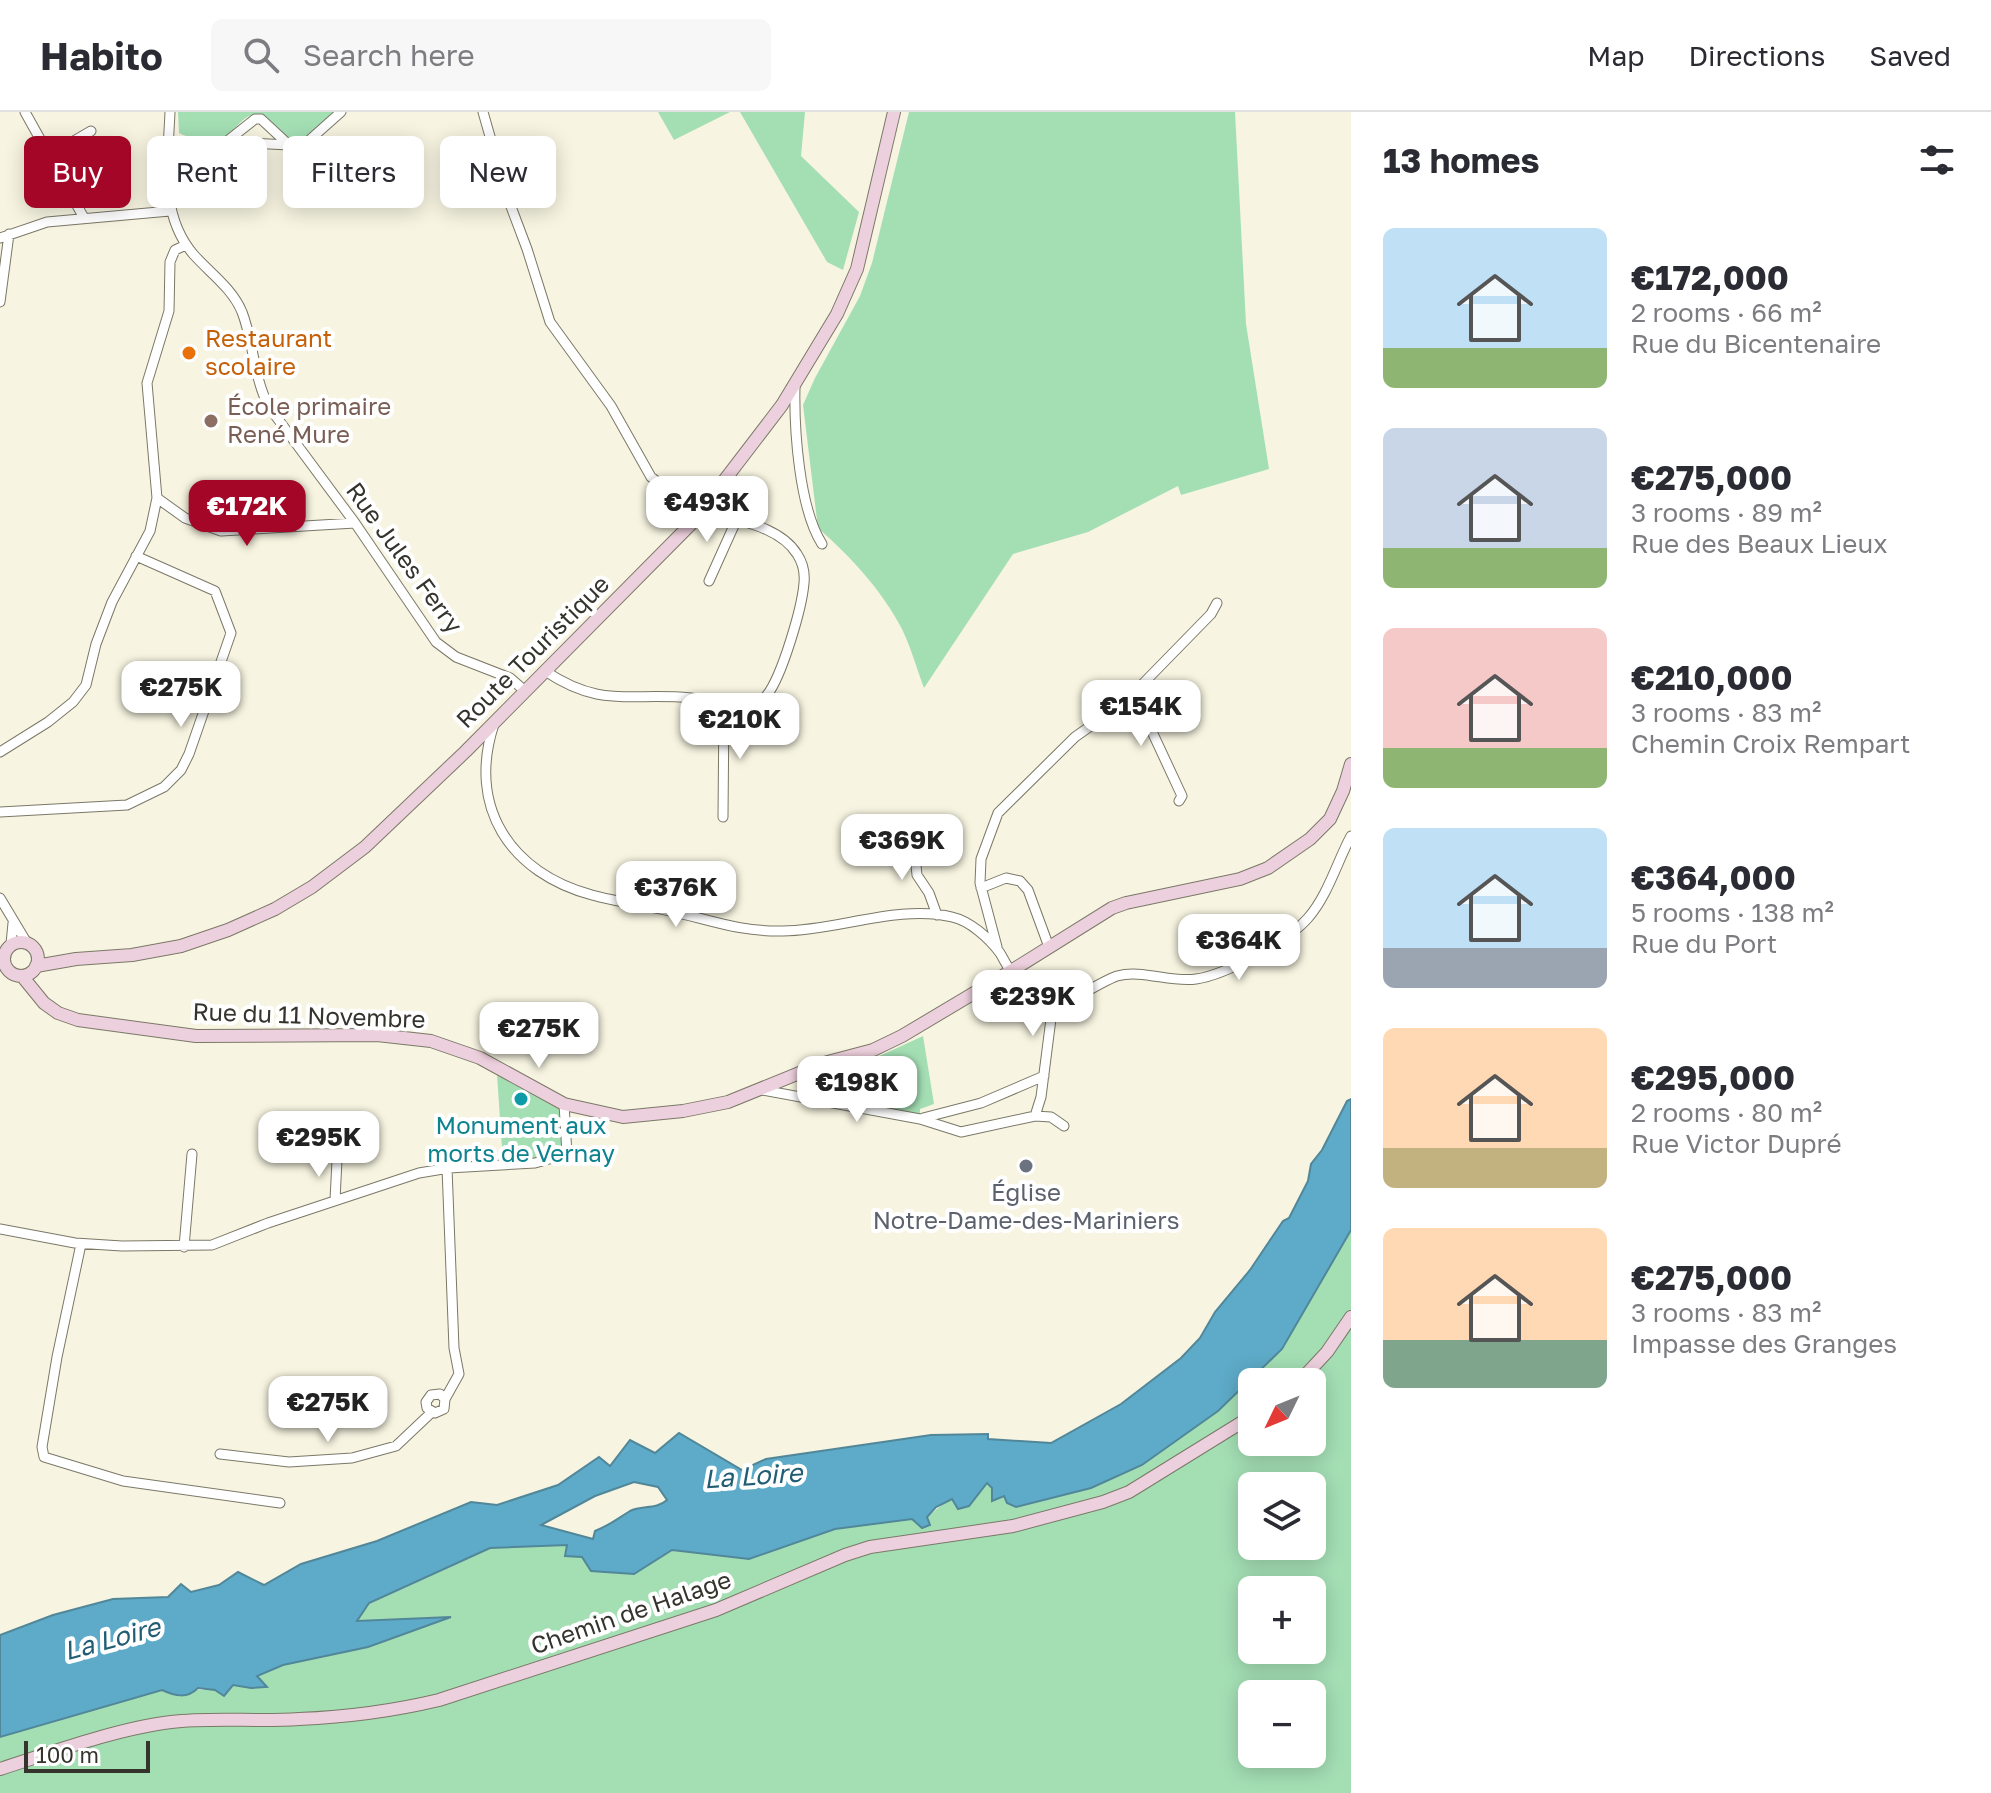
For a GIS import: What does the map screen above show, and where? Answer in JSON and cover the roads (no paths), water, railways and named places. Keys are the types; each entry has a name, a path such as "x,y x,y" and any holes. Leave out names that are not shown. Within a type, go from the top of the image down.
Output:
{"street":[{"path":"25,112 39,136"},
{"name":"Rue Jules Ferry","path":"169,136 170,112"},
{"path":"314,136 341,112"},
{"path":"483,112 507,196 550,322 611,406 651,477 669,493 702,512 781,537 798,554 804,570 801,603 775,682 765,698 747,709 694,699 607,698 576,689 545,671"},
{"name":"Route Touristique","path":"20,970 76,959 132,955 181,946 275,909 312,887 365,847 466,751 702,512 782,405 837,314 857,269 894,112"},
{"path":"234,136 255,119 261,119 283,139"},
{"path":"82,136 91,131"},
{"path":"79,208 84,218"},
{"name":"Rue Jules Ferry","path":"169,208 186,245 229,291 241,309 259,388 269,407 355,523 436,642 456,657 510,678 525,691"},
{"path":"0,302 5,236 47,222 170,211"},
{"path":"0,752 48,722 73,702 86,685 107,616 150,531 157,498 147,383 169,311 170,262 175,250 186,245"},
{"path":"795,383 795,413 809,519 822,544"},
{"path":"157,498 185,518 221,531 355,523"},
{"path":"709,581 736,521"},
{"path":"0,812 127,805 164,787 181,770 206,710 231,633 215,591 136,556"},
{"path":"998,950 981,888 981,859 998,813 1075,737 1134,693 1211,614 1217,603"},
{"path":"1134,693 1182,796 1179,801"},
{"path":"723,817 724,705"},
{"path":"484,769 495,721"},
{"path":"466,751 473,752 484,769 491,806 501,833 514,851 563,884 592,895 748,931 786,932 880,918 954,917 973,927 998,950 1017,980 1052,1011"},
{"name":"Rue du 11 Novembre","path":"20,970 44,1003 58,1013 78,1020 196,1036 377,1035 431,1041 480,1058 564,1104 623,1117 683,1111 728,1102 824,1063 873,1050 1011,971 1112,908 1240,879 1268,868 1310,839 1330,819 1351,764"},
{"path":"898,834 915,856 917,875 929,893 937,915"},
{"path":"1052,1011 1115,977 1130,974 1195,980 1223,973 1267,948 1309,917 1324,894 1351,836"},
{"path":"981,888 1006,878 1020,881 1028,890 1049,947"},
{"path":"0,898 13,923 37,955 20,970 4,962 13,923"},
{"path":"7,948 29,944"},
{"name":"Route Touristique","path":"29,944 45,953 76,959"},
{"path":"1035,1116 1041,1097 1052,1011"},
{"path":"920,1119 981,1103 1044,1076"},
{"path":"762,1090 920,1119 961,1132 1035,1116 1051,1117 1064,1126"},
{"path":"0,1229 81,1244 212,1245 395,1180 447,1168 535,1163 567,1154 564,1104"},
{"path":"184,1247 192,1154"},
{"path":"335,1200 337,1160"},
{"path":"220,1454 289,1462 352,1458 396,1446 432,1412 444,1409 445,1399 459,1369 454,1348 447,1168"},
{"path":"81,1244 57,1357 42,1447 44,1457 123,1481 280,1503"},
{"path":"1312,1368 1351,1317"},
{"path":"432,1412 426,1405 428,1397 437,1394 445,1399"},
{"name":"Chemin de Halage","path":"0,1769 153,1724 362,1714 439,1700 716,1610 823,1562 870,1547 1013,1526 1103,1502 1129,1492 1238,1425"}],"water":[{"name":"La Loire","path":"1351,1099 1351,1230 1282,1349 1262,1368 1238,1368 1238,1392 1218,1411 1142,1465 1091,1488 1016,1507 1007,1503 1004,1496 992,1501 992,1488 987,1483 969,1506 958,1509 952,1499 936,1507 927,1517 930,1525 922,1528 912,1519 835,1529 749,1559 672,1550 634,1574 591,1571 582,1557 565,1556 567,1545 490,1548 369,1603 357,1621 451,1617 368,1647 283,1665 257,1676 267,1687 233,1685 224,1696 215,1690 198,1688 190,1694 181,1695 162,1690 0,1737 0,1635 53,1615 113,1599 168,1597 181,1584 191,1592 219,1585 238,1572 264,1585 301,1564 377,1541 471,1502 497,1505 558,1485 599,1457 610,1466 630,1440 655,1453 679,1433 742,1470 766,1459 931,1435 988,1434 988,1439 1051,1443 1121,1404 1181,1358 1200,1338 1215,1312 1250,1270 1283,1221 1289,1218 1308,1181 1311,1164 1322,1150 1347,1101","holes":["634,1482 658,1487 667,1500 630,1511 595,1531 593,1539 541,1525 595,1496"]}],"place":[{"name":"Restaurant scolaire","path":"189,353"},
{"name":"École primaire René Mure","path":"211,421"},
{"name":"Monument aux morts de Vernay","path":"521,1099"},
{"name":"Église Notre-Dame-des-Mariniers","path":"1026,1166"}]}
